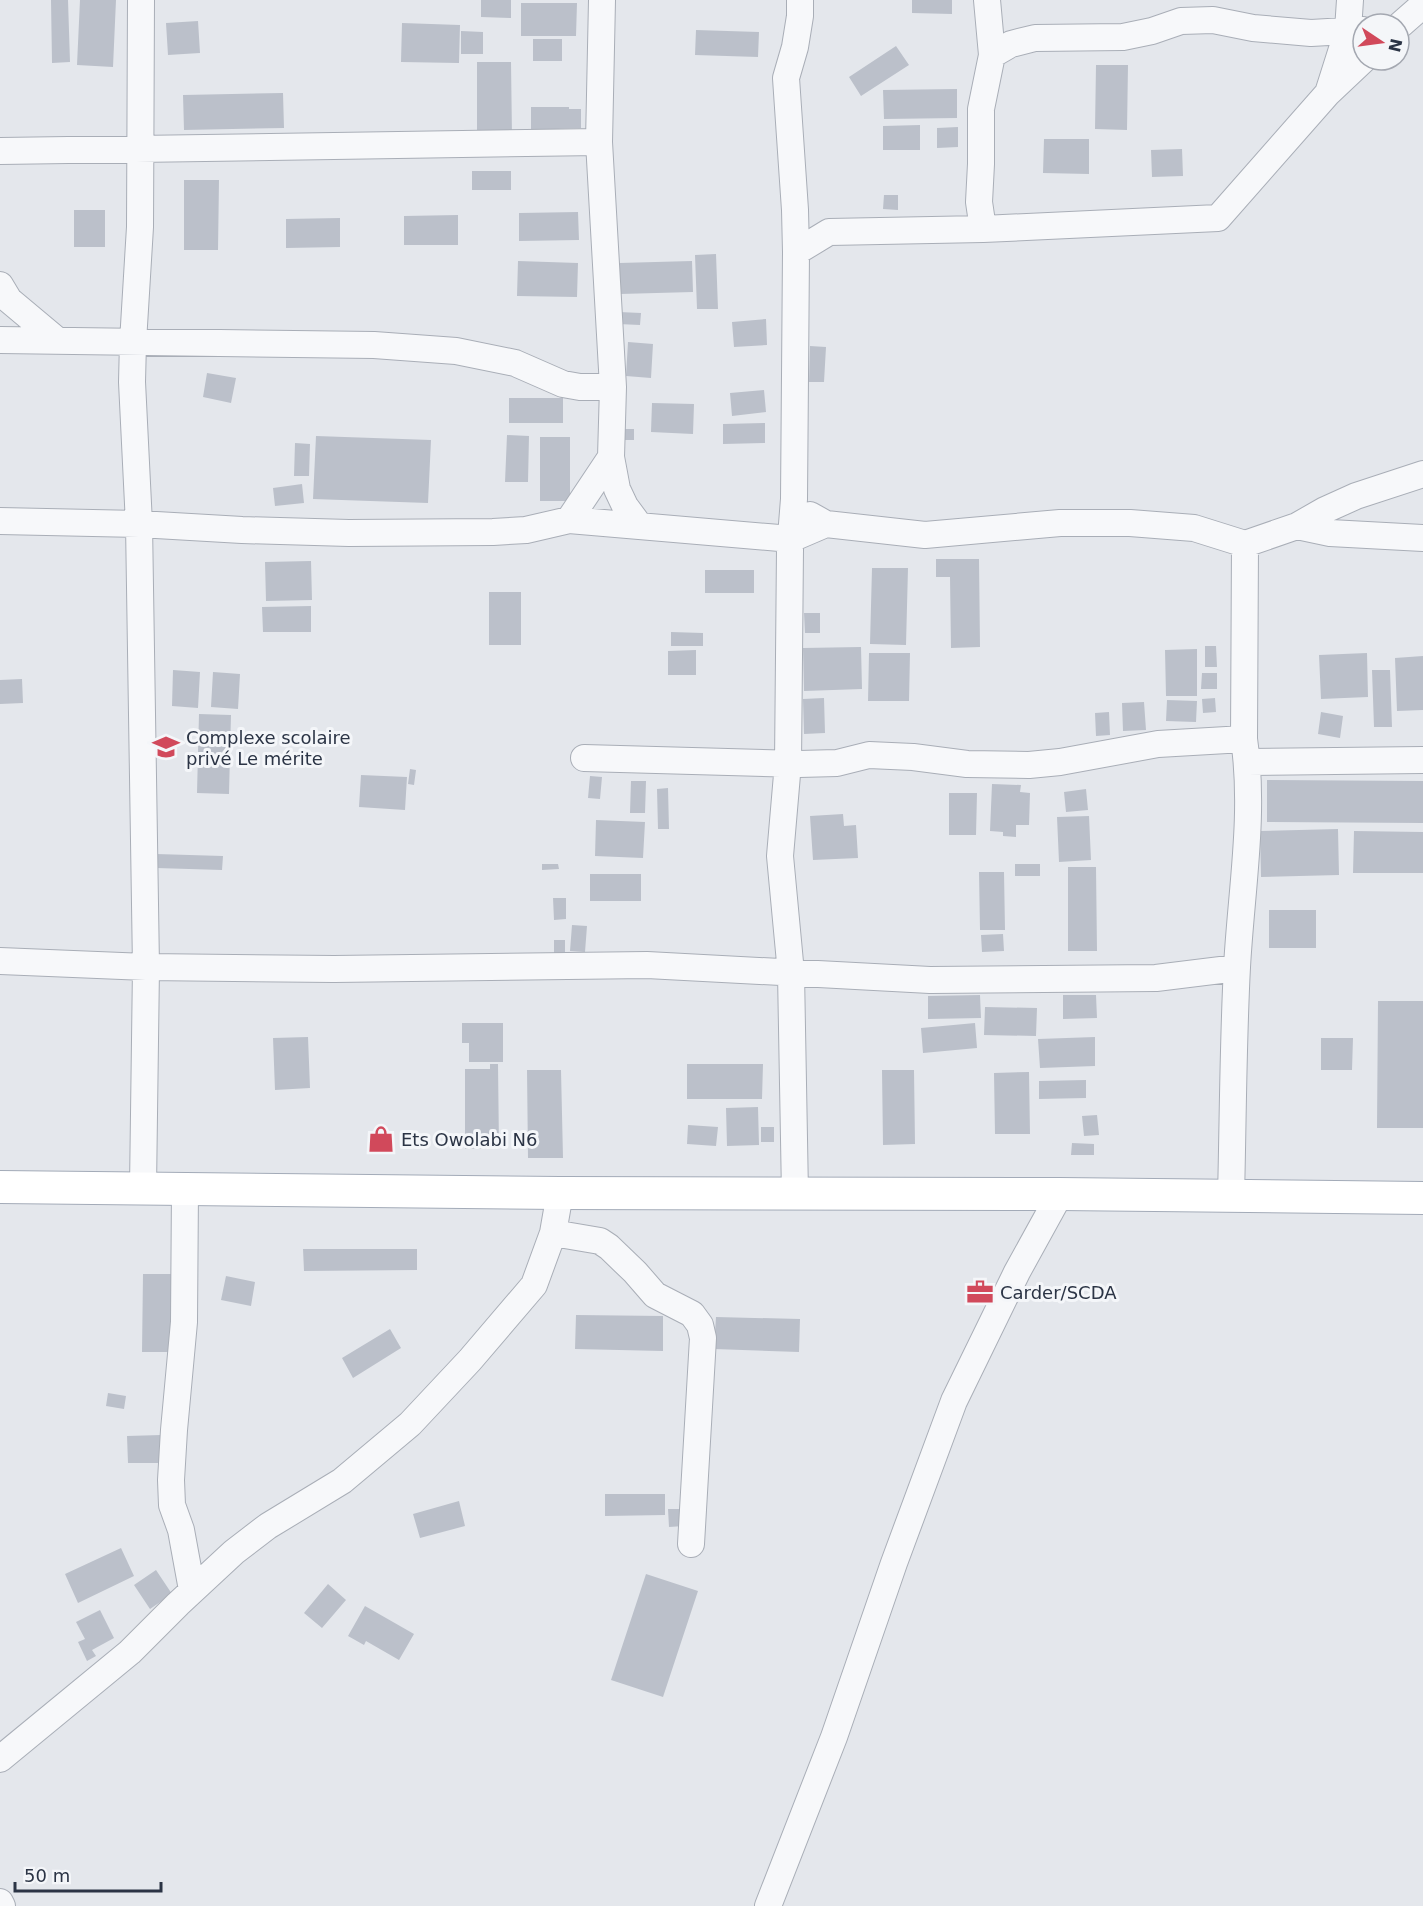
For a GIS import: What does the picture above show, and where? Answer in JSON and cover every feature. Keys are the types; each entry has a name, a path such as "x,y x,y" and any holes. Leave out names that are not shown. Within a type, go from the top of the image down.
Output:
{"main road":[{"path":"0,1187 1423,1198"}],"street":[{"path":"141,0 140,227 132,382 139,524 146,967 143,1188"},
{"path":"602,0 599,142 613,387 611,456 617,489 625,506 639,525"},
{"path":"795,1194 791,973 780,856 788,764 791,538 795,500 796,252 786,78 795,47 800,0"},
{"path":"983,229 979,202 981,109 992,55 987,0"},
{"path":"1411,16 1423,5"},
{"path":"992,55 1011,44 1035,38 1123,37 1152,31 1181,11 1253,28 1311,33 1351,30"},
{"path":"1328,93 1351,39"},
{"path":"796,252 829,232 983,229 1218,218 1328,93 1351,71"},
{"path":"0,151 599,142"},
{"path":"954,228 979,202"},
{"path":"795,210 829,232"},
{"path":"0,285 9,300 58,341"},
{"path":"0,340 374,345 456,351 515,363 563,384 580,387 613,387"},
{"path":"569,520 611,456"},
{"path":"795,500 813,518 826,524 925,535 1060,523 1130,524 1194,528 1245,544 1297,526 1324,510 1356,496 1423,474"},
{"path":"0,521 139,524 313,532 493,532 526,530 569,520 791,538 826,524"},
{"path":"1297,526 1330,534 1423,538"},
{"path":"1231,1196 1237,968 1247,845 1245,544"},
{"path":"584,758 788,764 837,763 869,755 913,757 967,764 1029,765 1060,762 1158,744 1423,760"},
{"path":"0,961 146,967 442,969 647,965 930,980 1156,978 1237,968"},
{"path":"185,1189 184,1322 171,1480 172,1505 181,1530 192,1590"},
{"path":"0,1759 130,1652 192,1590 242,1545 268,1526 342,1481 410,1424 470,1360 534,1285 554,1233 560,1193"},
{"path":"768,1906 834,1737 894,1563 954,1401 1017,1272 1060,1194"},
{"path":"554,1233 600,1241 635,1272 655,1295 692,1314 700,1325 703,1338 691,1544"}],"building":[{"path":"51,0 68,0 70,62 52,63"},
{"path":"80,0 116,0 113,67 77,65"},
{"path":"481,0 511,0 511,18 481,17"},
{"path":"912,0 952,0 952,14 912,13"},
{"path":"521,3 577,3 576,36 521,36"},
{"path":"198,21 200,53 168,55 166,23"},
{"path":"402,23 460,25 459,63 401,62"},
{"path":"696,30 759,32 758,57 695,55"},
{"path":"461,31 483,32 483,54 461,54"},
{"path":"533,39 562,39 562,61 533,61"},
{"path":"896,46 909,65 861,96 849,77"},
{"path":"477,62 511,62 512,137 477,137"},
{"path":"1096,65 1128,65 1127,130 1095,129"},
{"path":"957,89 957,118 884,119 883,90"},
{"path":"283,93 284,128 184,130 183,95"},
{"path":"531,107 581,109 581,128 531,130"},
{"path":"920,125 920,150 883,150 883,126"},
{"path":"958,127 958,147 937,148 937,128"},
{"path":"1044,139 1089,139 1089,174 1043,173"},
{"path":"1182,149 1183,176 1152,177 1151,150"},
{"path":"472,171 511,171 511,190 472,190"},
{"path":"184,180 219,180 218,250 184,250"},
{"path":"884,195 898,195 898,210 883,209"},
{"path":"74,210 105,210 105,247 74,247"},
{"path":"578,212 579,240 519,241 519,213"},
{"path":"458,215 458,245 404,245 404,216"},
{"path":"340,218 340,247 286,248 286,219"},
{"path":"716,254 718,309 697,309 695,255"},
{"path":"518,261 578,263 577,297 517,296"},
{"path":"692,261 693,292 620,294 619,263"},
{"path":"619,312 641,313 640,325 618,324"},
{"path":"766,319 767,345 734,347 732,322"},
{"path":"628,342 653,344 651,378 626,376"},
{"path":"810,346 826,347 824,382 809,382"},
{"path":"207,373 236,378 231,403 203,397"},
{"path":"764,390 766,412 732,416 730,393"},
{"path":"509,398 563,398 563,423 509,423"},
{"path":"652,403 694,404 693,434 651,432"},
{"path":"765,423 765,443 723,444 723,424"},
{"path":"624,429 634,429 634,440 624,440"},
{"path":"507,435 529,436 528,482 505,482"},
{"path":"316,436 431,440 428,503 313,499"},
{"path":"540,437 570,437 570,501 540,501"},
{"path":"295,443 310,444 309,476 294,476"},
{"path":"302,484 304,503 275,506 273,488"},
{"path":"936,559 979,559 980,647 951,648 950,577 936,577"},
{"path":"311,561 312,600 266,601 265,562"},
{"path":"872,568 908,568 906,645 870,644"},
{"path":"705,570 754,570 754,593 705,593"},
{"path":"489,592 521,592 521,645 489,645"},
{"path":"311,606 311,632 263,632 262,607"},
{"path":"804,613 820,613 820,633 805,633"},
{"path":"671,632 703,633 703,646 671,646"},
{"path":"1205,646 1216,646 1217,667 1205,667"},
{"path":"861,647 862,689 804,691 803,648"},
{"path":"1197,649 1197,696 1166,696 1165,650"},
{"path":"696,650 696,675 668,675 668,651"},
{"path":"869,653 910,653 909,701 868,701"},
{"path":"1367,653 1368,697 1321,699 1319,655"},
{"path":"1423,656 1423,710 1397,711 1395,658"},
{"path":"173,670 200,672 198,708 172,706"},
{"path":"1372,670 1390,670 1392,727 1374,727"},
{"path":"213,672 240,674 238,709 211,707"},
{"path":"1202,673 1217,673 1217,689 1201,689"},
{"path":"22,679 23,703 0,704 0,680"},
{"path":"824,698 825,733 804,734 803,699"},
{"path":"1215,698 1216,712 1203,713 1202,699"},
{"path":"1167,700 1197,701 1196,722 1166,721"},
{"path":"1144,702 1146,730 1123,731 1122,703"},
{"path":"1109,712 1110,735 1096,736 1095,713"},
{"path":"1321,712 1343,716 1340,738 1318,734"},
{"path":"199,714 231,715 229,794 197,793"},
{"path":"410,769 416,770 414,785 408,784"},
{"path":"361,775 407,777 405,810 359,807"},
{"path":"590,776 602,777 600,799 588,798"},
{"path":"1267,780 1423,781 1423,823 1267,822"},
{"path":"631,781 646,781 645,813 630,813"},
{"path":"992,784 1021,785 1020,792 1030,793 1029,825 1016,825 1016,837 1003,836 1003,832 990,831"},
{"path":"668,788 669,829 658,829 657,789"},
{"path":"1086,789 1088,810 1066,812 1064,792"},
{"path":"949,793 977,793 976,835 949,835"},
{"path":"843,814 844,826 856,825 858,858 813,860 810,816"},
{"path":"1089,816 1091,860 1059,862 1057,817"},
{"path":"596,820 645,822 643,858 595,856"},
{"path":"1338,829 1339,875 1261,877 1260,831"},
{"path":"1354,831 1423,832 1423,873 1353,873"},
{"path":"156,854 223,856 222,870 156,868"},
{"path":"542,864 558,864 559,869 542,870"},
{"path":"1015,864 1040,864 1040,876 1015,876"},
{"path":"1068,867 1096,867 1097,951 1068,951"},
{"path":"979,872 1004,872 1005,930 980,930"},
{"path":"590,874 641,874 641,901 590,901"},
{"path":"553,898 566,898 566,919 554,920"},
{"path":"1269,910 1316,910 1316,948 1269,948"},
{"path":"572,925 587,926 585,952 570,951"},
{"path":"1003,934 1004,951 982,952 981,935"},
{"path":"554,940 565,940 565,956 554,957"},
{"path":"980,995 981,1018 928,1019 928,996"},
{"path":"1063,995 1096,995 1097,1018 1063,1019"},
{"path":"1378,1001 1423,1001 1423,1128 1377,1128"},
{"path":"985,1007 1037,1008 1036,1036 984,1035"},
{"path":"462,1023 503,1023 503,1062 469,1062 469,1043 462,1043"},
{"path":"975,1023 977,1048 923,1053 921,1028"},
{"path":"308,1037 310,1088 275,1090 273,1038"},
{"path":"1095,1037 1095,1066 1040,1068 1038,1039"},
{"path":"1321,1038 1353,1038 1352,1070 1321,1070"},
{"path":"490,1064 498,1064 499,1148 465,1149 465,1069 490,1069"},
{"path":"687,1064 763,1064 762,1099 687,1099"},
{"path":"527,1070 561,1070 563,1158 528,1158"},
{"path":"882,1070 914,1070 915,1144 883,1145"},
{"path":"1029,1072 1030,1134 995,1134 994,1073"},
{"path":"1086,1080 1086,1098 1039,1099 1039,1081"},
{"path":"758,1107 759,1145 727,1146 726,1108"},
{"path":"1097,1115 1099,1135 1084,1136 1082,1116"},
{"path":"688,1125 718,1127 716,1146 687,1144"},
{"path":"761,1127 774,1127 774,1142 761,1142"},
{"path":"1072,1143 1094,1144 1094,1155 1071,1155"},
{"path":"303,1249 417,1249 417,1270 304,1271"},
{"path":"143,1274 175,1274 175,1352 142,1352"},
{"path":"226,1276 255,1282 251,1306 221,1300"},
{"path":"576,1315 663,1316 663,1351 575,1349"},
{"path":"716,1317 800,1319 799,1352 714,1349"},
{"path":"390,1329 401,1348 353,1378 342,1358"},
{"path":"108,1393 126,1396 124,1409 106,1406"},
{"path":"161,1435 162,1463 128,1463 127,1436"},
{"path":"605,1494 665,1494 665,1515 605,1516"},
{"path":"459,1501 465,1526 420,1538 413,1514"},
{"path":"668,1509 683,1509 684,1526 669,1527"},
{"path":"121,1548 134,1576 78,1603 65,1574"},
{"path":"156,1570 172,1594 150,1609 134,1585"},
{"path":"646,1574 698,1591 663,1697 611,1680"},
{"path":"328,1584 346,1600 322,1628 304,1613"},
{"path":"365,1606 414,1634 399,1660 366,1641 364,1645 348,1636"},
{"path":"100,1610 114,1638 92,1650 96,1656 87,1661 78,1642 85,1639 76,1622"}],"place":[{"name":"Complexe scolaire privé Le mérite","path":"166,747"},
{"name":"Ets Owolabi N6","path":"381,1139"},
{"name":"Carder/SCDA","path":"980,1292"}]}
